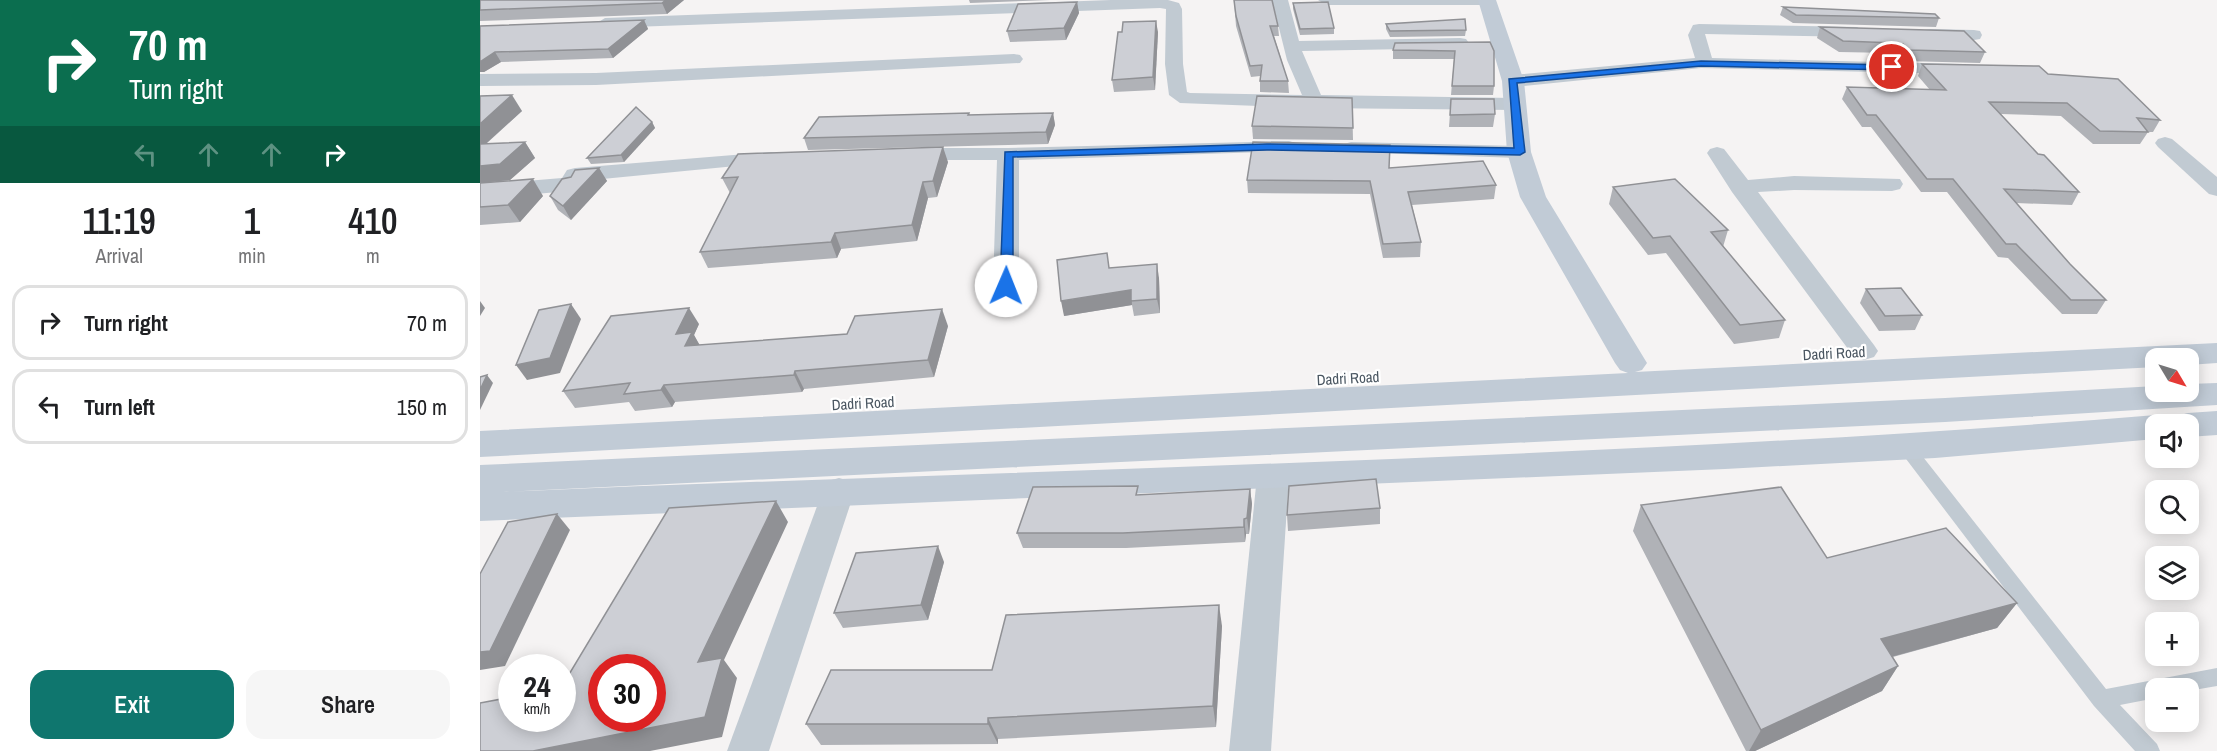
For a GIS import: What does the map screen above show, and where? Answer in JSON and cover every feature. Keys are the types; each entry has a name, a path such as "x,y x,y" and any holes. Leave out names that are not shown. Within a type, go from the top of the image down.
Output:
{"street":[{"path":"1280,0 1292,46 1314,102"},
{"path":"1326,0 1487,0 1501,43 1513,93 1520,152 1533,197 1631,363"},
{"path":"587,24 1160,3 1173,6 1174,9 1174,63 1178,95 1194,100 1314,102 1513,93 1701,63 1976,70"},
{"path":"1701,63 1704,59 1696,35 1700,29 1869,32"},
{"path":"1915,34 1974,35"},
{"path":"1292,46 1501,43"},
{"path":"480,80 596,79 1014,59"},
{"path":"2165,142 2217,189"},
{"path":"891,154 1311,148"},
{"path":"1333,148 1520,152"},
{"path":"1717,153 1740,187 1864,351"},
{"path":"1006,286 1008,154"},
{"path":"480,192 569,184 575,175 788,158"},
{"path":"1740,187 1794,183 1892,184"},
{"name":"Dadri Road","path":"480,422 2217,334"},
{"path":"480,444 2217,353"},
{"path":"480,479 1945,410 2217,394"},
{"path":"2199,424 2217,423"},
{"path":"480,507 839,490 1273,476 1906,447 2145,428"},
{"path":"1250,751 1273,476"},
{"path":"748,751 839,490"}],"lane":[{"path":"1906,447 2101,699 2149,751"},
{"path":"2199,681 2217,677"},
{"path":"2101,699 2145,691"}],"building":[{"path":"480,0 666,0 662,3 480,10"},
{"path":"1234,0 1272,0 1278,26 1270,26 1288,81 1260,81 1262,65 1250,66 1236,16"},
{"path":"1077,2 1064,28 1007,31 1018,4"},
{"path":"1328,2 1334,28 1300,29 1293,3"},
{"path":"1783,7 1935,14 1939,18 1796,15"},
{"path":"1465,19 1466,30 1390,31 1386,24"},
{"path":"644,20 608,49 495,52 480,62 480,26"},
{"path":"1156,21 1153,77 1112,80 1118,32 1122,32 1123,22"},
{"path":"1820,27 1964,31 1985,52 1909,50 1903,44 1843,41"},
{"path":"1490,42 1494,51 1494,86 1452,86 1455,51 1393,50 1395,43"},
{"path":"1922,64 2039,66 2048,74 2118,79 2160,120 2137,118 2148,132 2100,131 2067,103 1989,102 2038,154 2044,155 2079,192 2004,189 2070,264 2106,300 2071,300 2016,244 2006,244 1953,179 1927,179 1876,115 1867,115 1847,87 1946,90"},
{"path":"512,95 480,124 480,96"},
{"path":"1257,96 1352,98 1353,128 1252,126"},
{"path":"1451,99 1494,99 1495,114 1450,115"},
{"path":"636,107 652,122 621,155 587,158"},
{"path":"969,113 968,115 1053,113 1046,132 804,138 819,117"},
{"path":"525,142 500,164 480,166 480,144"},
{"path":"1253,142 1390,145 1389,168 1483,161 1496,185 1408,192 1421,242 1383,244 1370,181 1247,180"},
{"path":"943,147 933,181 923,182 912,225 835,233 831,242 700,252 738,177 722,178 738,154"},
{"path":"599,168 563,206 550,196 562,179 571,177 575,170"},
{"path":"533,179 508,205 480,207 480,183"},
{"path":"1675,179 1728,230 1711,232 1785,320 1740,325 1670,236 1653,238 1613,187"},
{"path":"1107,253 1109,268 1157,264 1157,299 1131,301 1131,290 1061,301 1057,260"},
{"path":"1901,288 1922,315 1885,316 1866,289"},
{"path":"571,304 550,358 516,365 539,310"},
{"path":"689,308 676,334 692,332 685,346 847,334 855,316 942,309 928,360 795,371 794,375 664,385 661,390 624,394 630,383 563,391 611,316"},
{"path":"487,375 480,390 480,377"},
{"path":"1376,479 1380,508 1287,515 1289,486"},
{"path":"1138,486 1136,495 1250,489 1244,527 1123,533 1017,533 1033,487"},
{"path":"1781,487 1827,558 1946,528 2017,603 1881,639 1898,666 1761,730 1641,505"},
{"path":"776,501 698,662 722,658 705,717 666,725 666,654 588,654 588,732 629,732 533,751 480,751 480,703 498,700 498,732 576,732 576,663 669,508"},
{"path":"557,514 490,651 480,652 480,574 508,522"},
{"path":"938,546 921,605 834,613 856,553"},
{"path":"1219,605 1213,706 988,718 988,724 806,724 831,670 992,670 1006,615"}],"route":[{"path":"1006,286 1008,154 1267,147 1520,152 1513,81 1692,66 1701,63 1892,67"}]}
